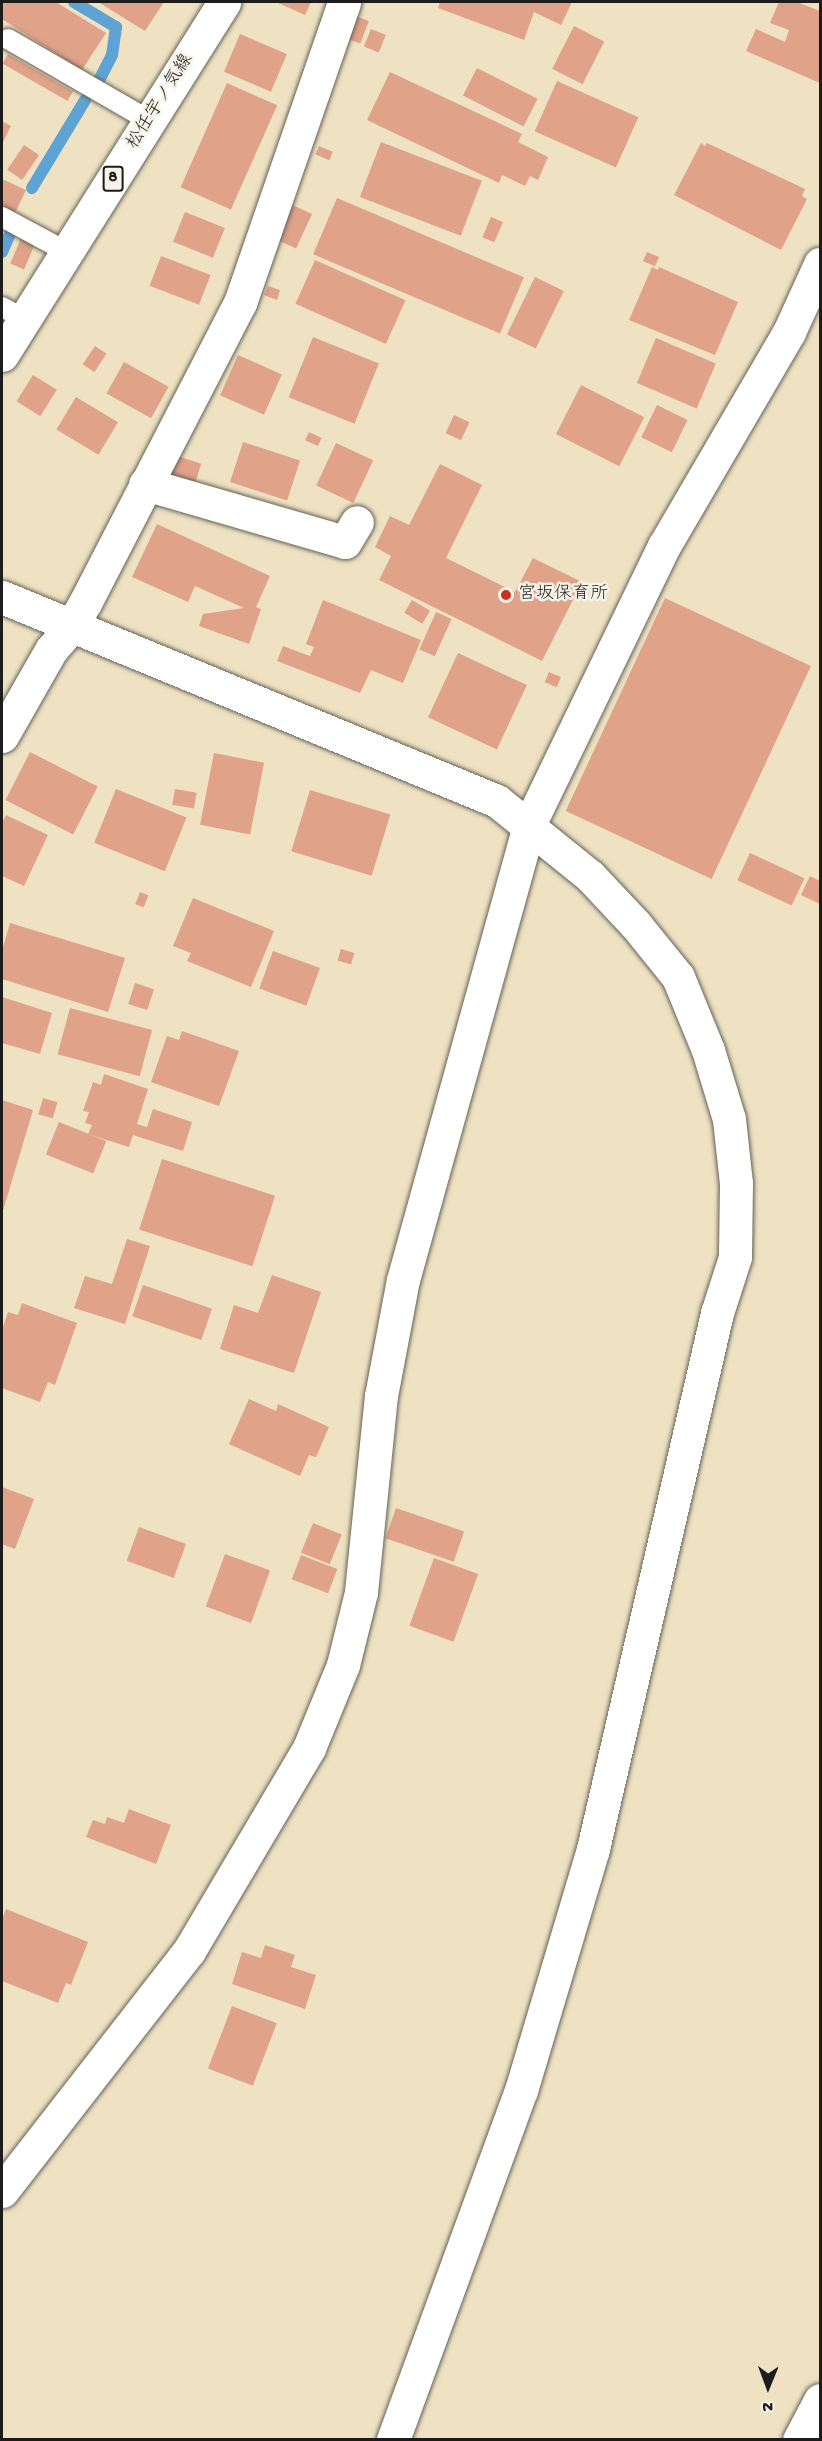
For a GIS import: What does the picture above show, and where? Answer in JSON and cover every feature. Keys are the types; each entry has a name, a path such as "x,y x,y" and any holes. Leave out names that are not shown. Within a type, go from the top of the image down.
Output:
{"street":[{"name":"松任宇ノ気線","path":"2,353 13,313 67,252 224,2"},
{"path":"2,736 51,650 71,627 240,303 344,2"},
{"path":"2,2191 189,1951 309,1749 343,1665 361,1592 381,1396 403,1280 529,825 663,546 789,332 820,264"},
{"path":"145,484 345,542 357,522"},
{"path":"2,597 497,801 590,876 636,925 678,977 708,1050 729,1119 736,1183 735,1257 717,1313 593,1849 520,2090 393,2439"},
{"path":"799,2439 820,2400"}],"lane":[{"path":"8,39 150,121"},
{"path":"2,217 67,252"}],"building":[{"path":"2,2 56,2 106,33 82,70 2,19"},
{"path":"98,2 164,2 145,31"},
{"path":"276,2 311,2 305,15"},
{"path":"440,2 572,2 561,25 534,12 524,40 438,8"},
{"path":"779,2 797,2 820,11 820,83 746,51 756,29 785,42 789,30 770,23"},
{"path":"353,15 369,21 360,43 344,37"},
{"path":"574,26 604,41 583,84 552,69"},
{"path":"371,29 386,35 379,53 364,47"},
{"path":"240,34 287,54 271,92 224,72"},
{"path":"8,54 73,92 67,101 3,64"},
{"path":"477,68 538,99 524,126 463,96"},
{"path":"390,72 522,134 518,142 548,157 538,180 530,176 525,186 502,175 499,183 367,120"},
{"path":"557,81 638,117 616,167 535,131"},
{"path":"227,83 277,105 231,210 181,187"},
{"path":"2,121 11,126 2,144"},
{"path":"381,142 482,181 461,236 360,197"},
{"path":"701,143 705,146 707,143 805,189 802,196 807,199 781,250 674,195"},
{"path":"24,145 39,155 22,180 7,170"},
{"path":"319,146 333,152 329,160 315,154"},
{"path":"2,179 26,190 14,215 2,209"},
{"path":"337,198 524,277 500,333 313,254"},
{"path":"284,201 312,214 296,249 268,235"},
{"path":"185,212 225,228 213,258 173,242"},
{"path":"491,217 503,222 494,242 482,237"},
{"path":"22,236 36,242 24,269 10,264"},
{"path":"647,252 659,257 655,266 643,261"},
{"path":"161,256 210,275 199,305 150,286"},
{"path":"315,260 405,300 386,344 295,304"},
{"path":"652,267 658,270 659,267 738,302 715,355 629,320"},
{"path":"535,277 564,291 536,349 507,335"},
{"path":"268,286 280,290 277,300 264,295"},
{"path":"313,337 379,364 354,424 289,397"},
{"path":"656,338 716,363 697,409 637,383"},
{"path":"95,346 107,354 94,372 83,364"},
{"path":"238,355 282,375 264,415 220,395"},
{"path":"124,362 169,387 151,418 107,393"},
{"path":"33,375 57,390 40,416 17,401"},
{"path":"581,385 644,417 619,466 556,434"},
{"path":"76,397 118,422 98,455 56,430"},
{"path":"657,405 688,420 672,452 641,437"},
{"path":"454,415 469,422 461,440 446,433"},
{"path":"309,432 322,438 318,446 305,440"},
{"path":"243,442 300,461 287,500 230,482"},
{"path":"336,443 373,460 353,503 316,486"},
{"path":"168,453 201,464 195,483 162,472"},
{"path":"440,464 482,485 446,558 515,592 533,558 582,582 542,661 379,580 391,556 375,547 390,516 409,525"},
{"path":"157,524 270,576 256,607 261,609 249,644 199,626 203,614 244,608 195,586 188,602 132,577"},
{"path":"665,598 811,666 712,879 566,811"},
{"path":"323,600 421,640 403,683 371,670 360,693 277,661 283,646 310,656 314,647 306,644"},
{"path":"412,600 430,611 422,624 404,613"},
{"path":"436,612 452,619 435,656 419,649"},
{"path":"458,653 527,685 497,749 428,717"},
{"path":"549,672 561,677 557,687 545,682"},
{"path":"30,752 98,787 73,835 5,800"},
{"path":"214,753 264,763 250,834 200,825"},
{"path":"116,789 186,817 165,871 94,843"},
{"path":"175,789 197,793 194,809 172,805"},
{"path":"310,790 390,815 372,876 291,851"},
{"path":"6,815 48,835 24,886 2,876 2,824"},
{"path":"750,853 804,878 792,906 737,880"},
{"path":"810,876 820,881 820,904 801,895"},
{"path":"140,892 148,895 144,907 135,904"},
{"path":"193,898 274,931 251,987 187,961 191,953 173,946"},
{"path":"10,923 125,958 108,1012 2,979 2,951"},
{"path":"341,949 354,953 351,965 337,960"},
{"path":"273,951 320,968 306,1006 259,989"},
{"path":"135,983 154,989 147,1010 128,1004"},
{"path":"2,997 52,1013 40,1054 2,1043"},
{"path":"70,1008 152,1030 140,1076 58,1054"},
{"path":"182,1031 239,1051 219,1106 151,1082 167,1036 179,1040"},
{"path":"104,1074 148,1089 137,1124 147,1127 153,1109 192,1122 183,1151 133,1135 129,1147 88,1134 92,1125 85,1123 89,1112 83,1111 93,1082 101,1085"},
{"path":"43,1098 57,1102 53,1118 38,1114"},
{"path":"2,1100 33,1110 2,1214"},
{"path":"59,1122 106,1141 93,1174 46,1154"},
{"path":"162,1159 275,1196 252,1266 139,1229"},
{"path":"127,1239 150,1246 125,1324 74,1308 85,1276 112,1284"},
{"path":"272,1275 321,1292 294,1373 220,1349 234,1305 258,1313"},
{"path":"143,1285 212,1309 201,1340 132,1316"},
{"path":"22,1303 77,1323 55,1385 48,1382 40,1402 2,1388 2,1330 8,1312 18,1315"},
{"path":"249,1399 276,1411 278,1404 329,1427 316,1457 309,1455 300,1476 229,1444"},
{"path":"2,1487 34,1499 15,1549 2,1544"},
{"path":"396,1508 464,1531 454,1562 386,1538"},
{"path":"313,1523 342,1535 330,1564 301,1553"},
{"path":"139,1527 186,1544 174,1578 127,1561"},
{"path":"225,1554 270,1570 251,1623 206,1607"},
{"path":"301,1555 337,1569 328,1593 292,1579"},
{"path":"434,1558 478,1574 454,1642 409,1626"},
{"path":"129,1809 171,1825 156,1864 86,1837 93,1820 105,1824 107,1817 124,1823"},
{"path":"6,1909 88,1942 71,1985 66,1983 58,2003 2,1981 2,1920"},
{"path":"265,1945 295,1955 291,1967 316,1975 305,2009 232,1984 242,1952 261,1958"},
{"path":"232,2006 277,2023 253,2086 208,2069"}],"waterway":[{"path":"74,2 116,27 112,55 97,85"},
{"path":"32,188 85,100"},
{"path":"2,252 11,232"}],"place":[{"name":"宮坂保育所","path":"506,595"}]}
